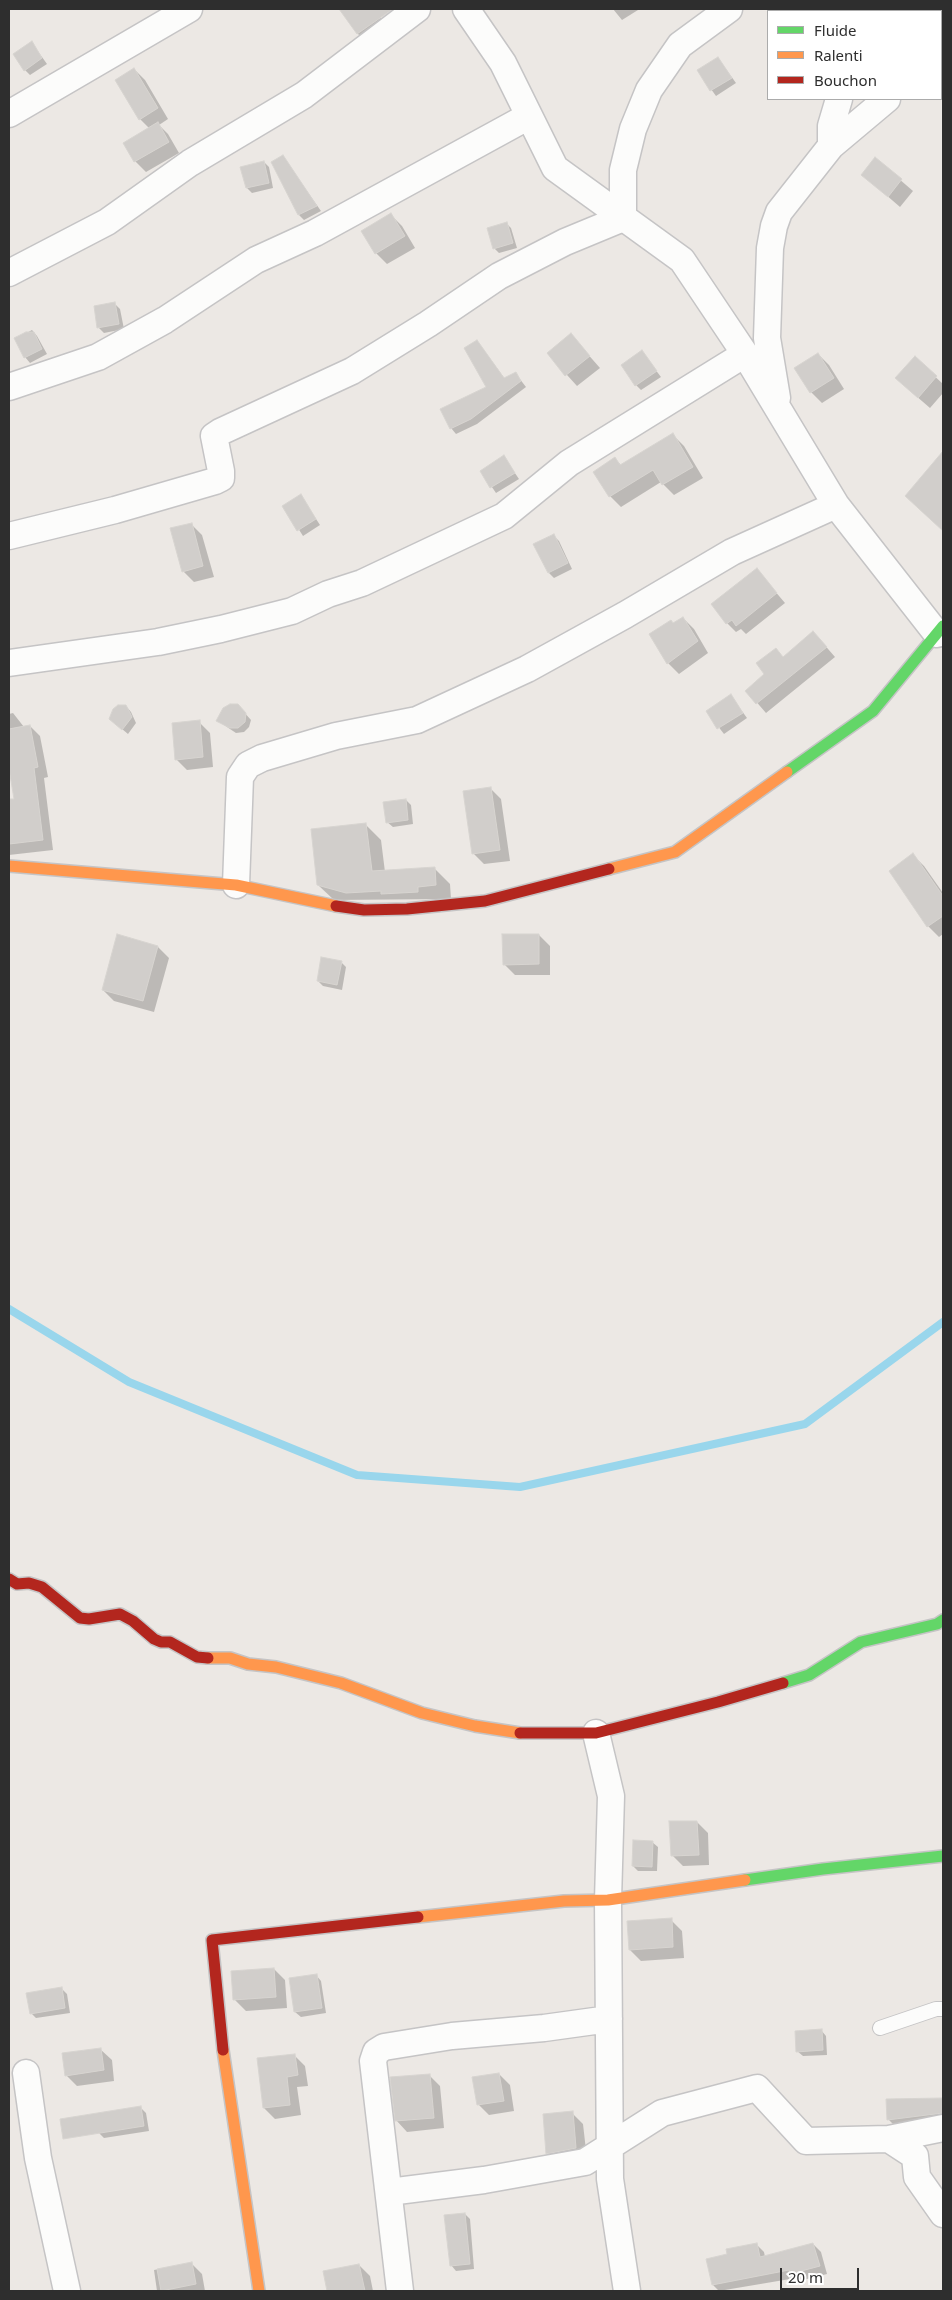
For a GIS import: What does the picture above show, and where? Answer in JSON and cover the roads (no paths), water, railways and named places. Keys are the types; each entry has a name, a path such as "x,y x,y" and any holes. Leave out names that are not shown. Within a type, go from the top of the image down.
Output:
{"street":[{"path":"9,114 189,9"},
{"path":"9,273 49,254 107,222 190,164 304,94 417,9"},
{"path":"9,866 236,885 304,898 343,908 364,910 407,909 485,901 675,852 873,712 940,630 836,505 745,354 682,260 555,168 503,63 466,9"},
{"path":"623,218 623,170 633,130 649,90 680,45 729,9"},
{"path":"831,146 831,126 839,100"},
{"path":"778,409 767,338 770,248 774,226 779,212 831,146 886,100"},
{"path":"9,387 98,357 165,320 256,260 315,233 529,116"},
{"path":"9,536 115,510 221,478 214,436 220,432 352,371 428,324 499,276 566,242 623,218"},
{"path":"9,663 158,642 221,629 292,611 328,594 362,583 504,516 569,463 745,354"},
{"path":"236,885 240,777 248,765 262,758 336,736 417,720 527,669 625,615 732,552 836,505"},
{"path":"9,1579 17,1584 30,1583 42,1587 80,1618 89,1619 120,1614 133,1621 154,1639 161,1642 170,1642 197,1657 212,1659 230,1658 248,1664 276,1667 341,1684 422,1713 475,1726 530,1734 596,1733 718,1702 809,1675 861,1642 937,1624 943,1620"},
{"path":"596,1733 611,1796 608,1900 610,2179 627,2291"},
{"path":"259,2291 224,2065 212,1940 564,1902 608,1900 823,1869 943,1856"},
{"path":"400,2291 373,2061 376,2052 384,2048 452,2036 544,2028 610,2019"},
{"path":"26,2073 38,2158 66,2291"},
{"path":"389,2192 484,2180 585,2162 662,2113 758,2088 806,2141 889,2139 943,2128"},
{"path":"889,2139 915,2156 917,2178 943,2214"}],"lane":[{"path":"880,2028 936,2009 943,2009"}],"waterway":[{"path":"9,1309 129,1382 357,1475 520,1487 805,1424 943,1322"}]}
